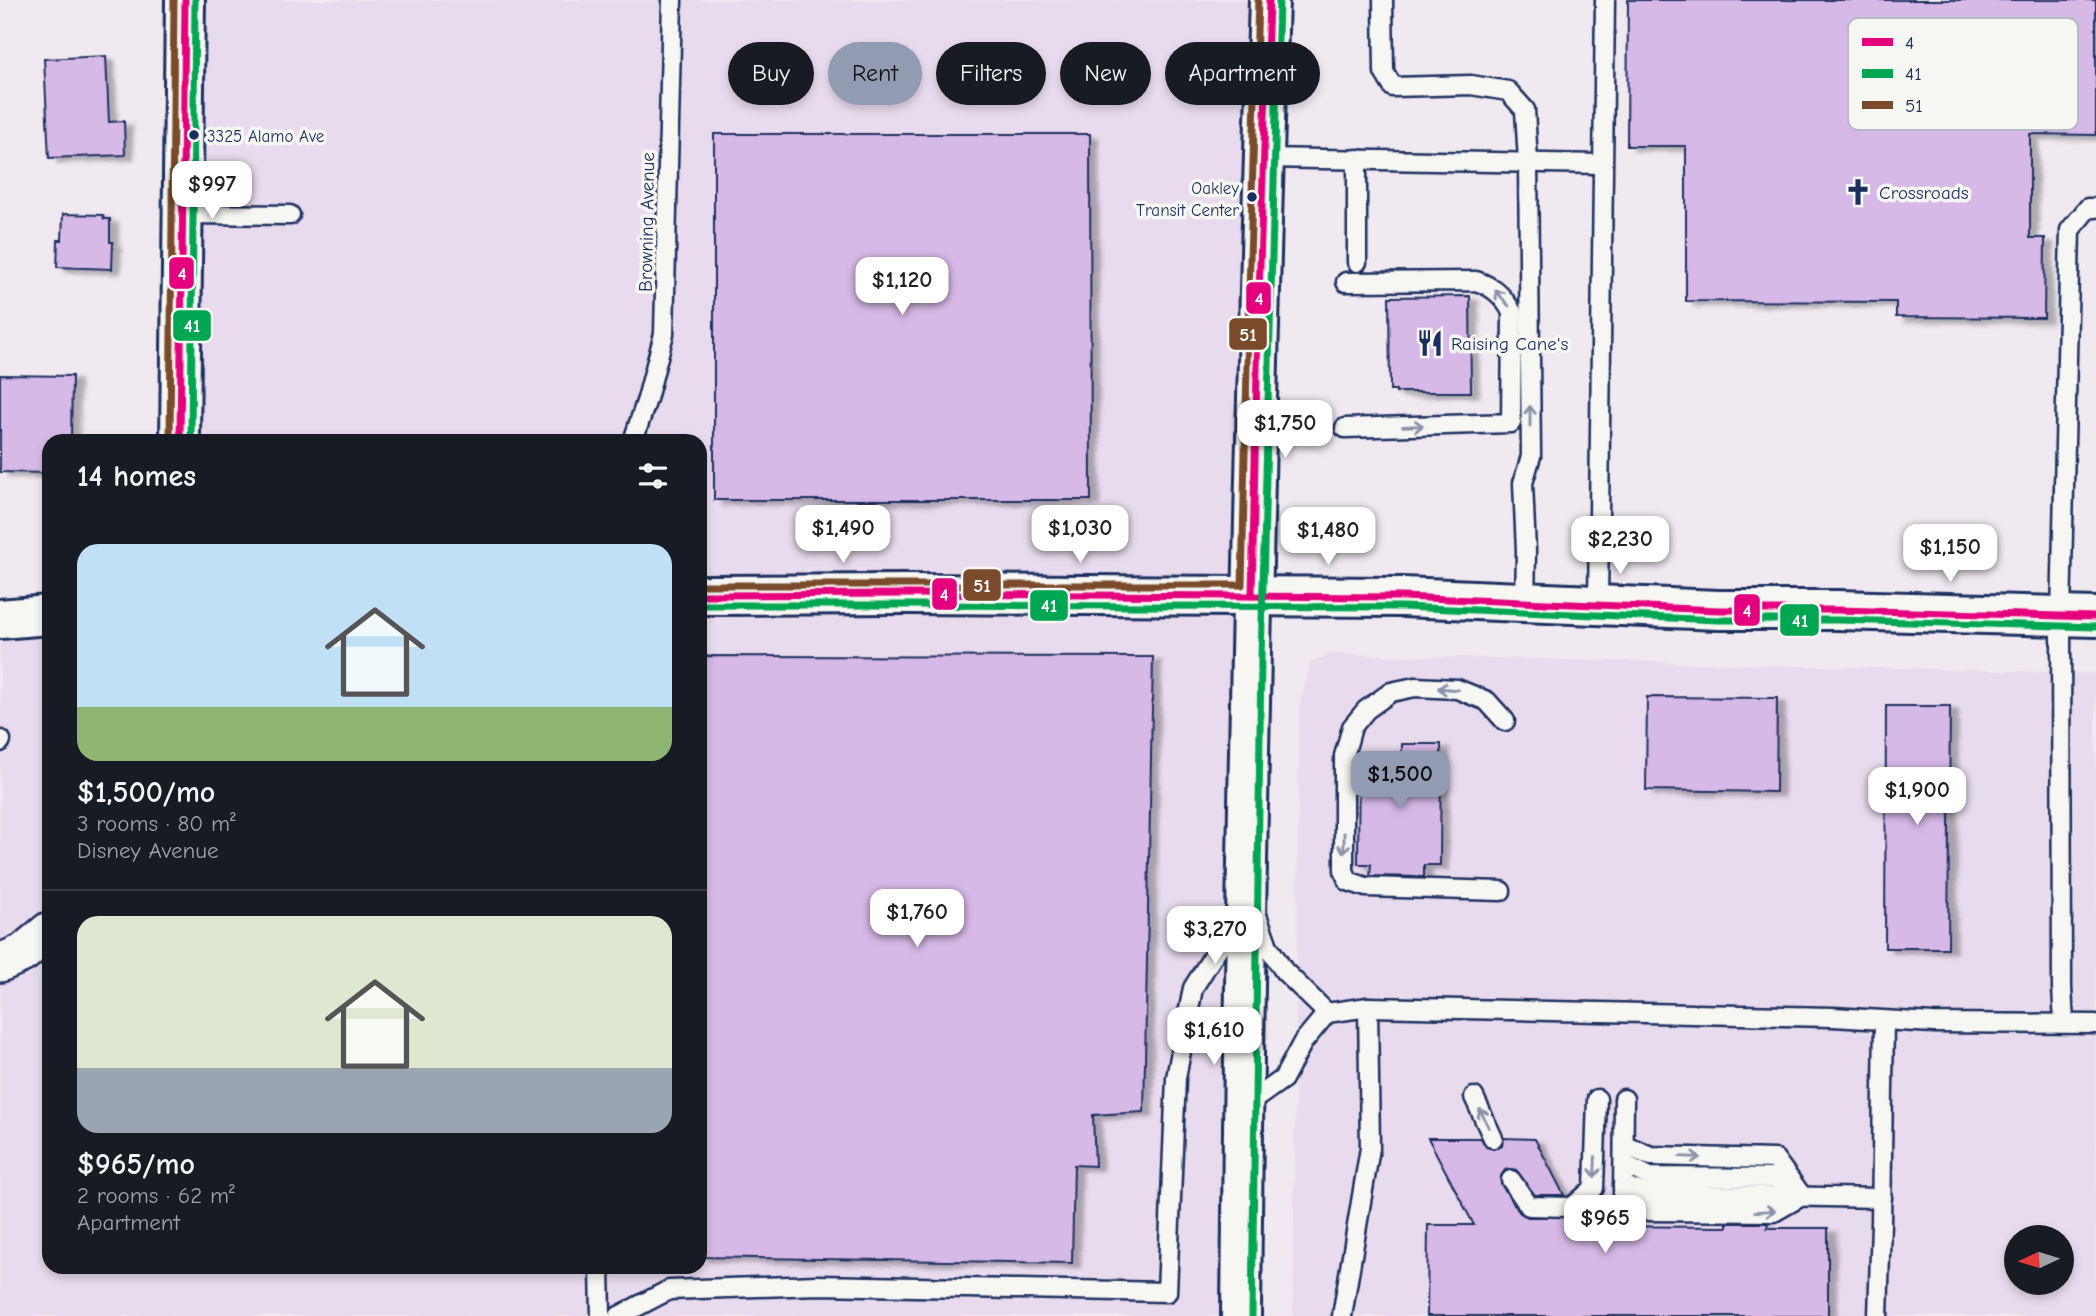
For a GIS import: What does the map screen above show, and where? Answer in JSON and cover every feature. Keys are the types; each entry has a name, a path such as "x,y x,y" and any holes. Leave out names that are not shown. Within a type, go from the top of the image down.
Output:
{"street":[{"path":"180,434 185,0"},
{"path":"1241,1316 1245,895 1258,324 1269,0"},
{"path":"707,595 1402,597 1719,610 1837,610 2079,617"},
{"path":"0,619 42,616"},
{"path":"0,962 23,953 42,937"}],"lane":[{"name":"Browning Avenue","path":"634,434 647,399 664,334 672,0"},
{"path":"1383,0 1384,72 1393,88 1471,85 1508,91 1525,110 1531,456 1523,483 1525,602"},
{"path":"1598,604 1605,0"},
{"path":"1264,158 1602,163"},
{"path":"1357,159 1357,262"},
{"path":"2064,1023 2062,988 2079,617 2070,230 2088,208 2096,208"},
{"path":"183,214 290,215"},
{"path":"1345,428 1511,424 1512,326 1512,312 1505,298 1490,286 1476,281 1346,282"},
{"path":"1501,891 1366,887 1348,881 1344,870 1344,756 1352,727 1366,710 1391,692 1403,689 1457,689 1487,702 1505,721"},
{"path":"1245,895 1268,946 1284,971 1327,1013"},
{"path":"619,1316 669,1290 818,1285 1167,1292 1176,1078 1193,988 1245,895"},
{"path":"1243,1107 1283,1079 1303,1042 1327,1013 1368,1007 2096,1024"},
{"path":"1342,1316 1370,1148 1368,1007"},
{"path":"1878,1316 1884,1021"},
{"path":"1474,1097 1493,1138"},
{"path":"1511,1180 1529,1206 1572,1208 1594,1188 1597,1099"},
{"path":"1624,1099 1623,1186 1647,1194 1882,1198"},
{"path":"1624,1145 1651,1156 1775,1159 1802,1196"},
{"path":"1624,1164 1650,1177 1774,1178 1802,1196"},
{"path":"600,1274 601,1316"}],"shaded area":[{"path":"185,0 1269,0 1268,42 1165,42 1165,105 1267,105 1241,1316 0,1316 0,619 42,616 42,1274 707,1274 707,434 180,434"},
{"path":"1332,654 2096,673 2096,1316 1293,1316 1299,706 1311,662"}],"building":[{"name":"Crossroads","path":"1628,0 2096,0 2096,135 2030,134 2030,238 2045,238 2044,318 1896,317 1896,302 1686,301 1686,146 1627,146"},
{"path":"106,56 109,122 124,121 125,155 49,158 44,59"},
{"path":"714,134 1090,134 1091,500 714,500"},
{"path":"63,214 103,215 104,219 110,219 112,269 57,267"},
{"name":"Raising Cane's","path":"1470,296 1471,392 1390,390 1389,297"},
{"path":"0,375 72,376 71,434 42,434 42,473 0,472"},
{"path":"707,656 1153,657 1144,1112 1093,1115 1095,1166 1074,1165 1072,1263 707,1257"},
{"path":"1647,697 1777,698 1776,792 1646,790"},
{"path":"1886,706 1950,706 1948,948 1885,948"},
{"path":"1402,744 1441,744 1440,865 1424,865 1424,877 1370,876 1371,864 1358,864 1359,753 1402,754"},
{"path":"1428,1138 1481,1138 1486,1147 1493,1149 1502,1145 1504,1138 1535,1139 1564,1195 1535,1195 1516,1170 1505,1170 1501,1176 1502,1186 1520,1213 1528,1217 1575,1217 1580,1226 1727,1227 1727,1223 1768,1223 1767,1228 1828,1228 1828,1316 1427,1316 1428,1225 1474,1225"}],"transit line":[{"name":"51","path":"170,434 174,0"},
{"name":"4","path":"180,434 185,0"},
{"name":"41","path":"191,434 195,0"},
{"name":"51","path":"707,585 1242,585 1258,0"},
{"name":"4","path":"1252,596 1269,0"},
{"name":"41","path":"1252,1316 1261,658 1279,0"},
{"name":"4","path":"707,595 1402,597 1719,610 1837,610 2096,617"},
{"name":"41","path":"707,605 1402,607 1719,620 1837,620 2096,627"}],"place":[{"name":"3325 Alamo Ave","path":"194,135"},
{"name":"Crossroads","path":"1858,192"},
{"name":"Oakley Transit Center","path":"1252,197"},
{"name":"Raising Cane's","path":"1430,343"}]}
